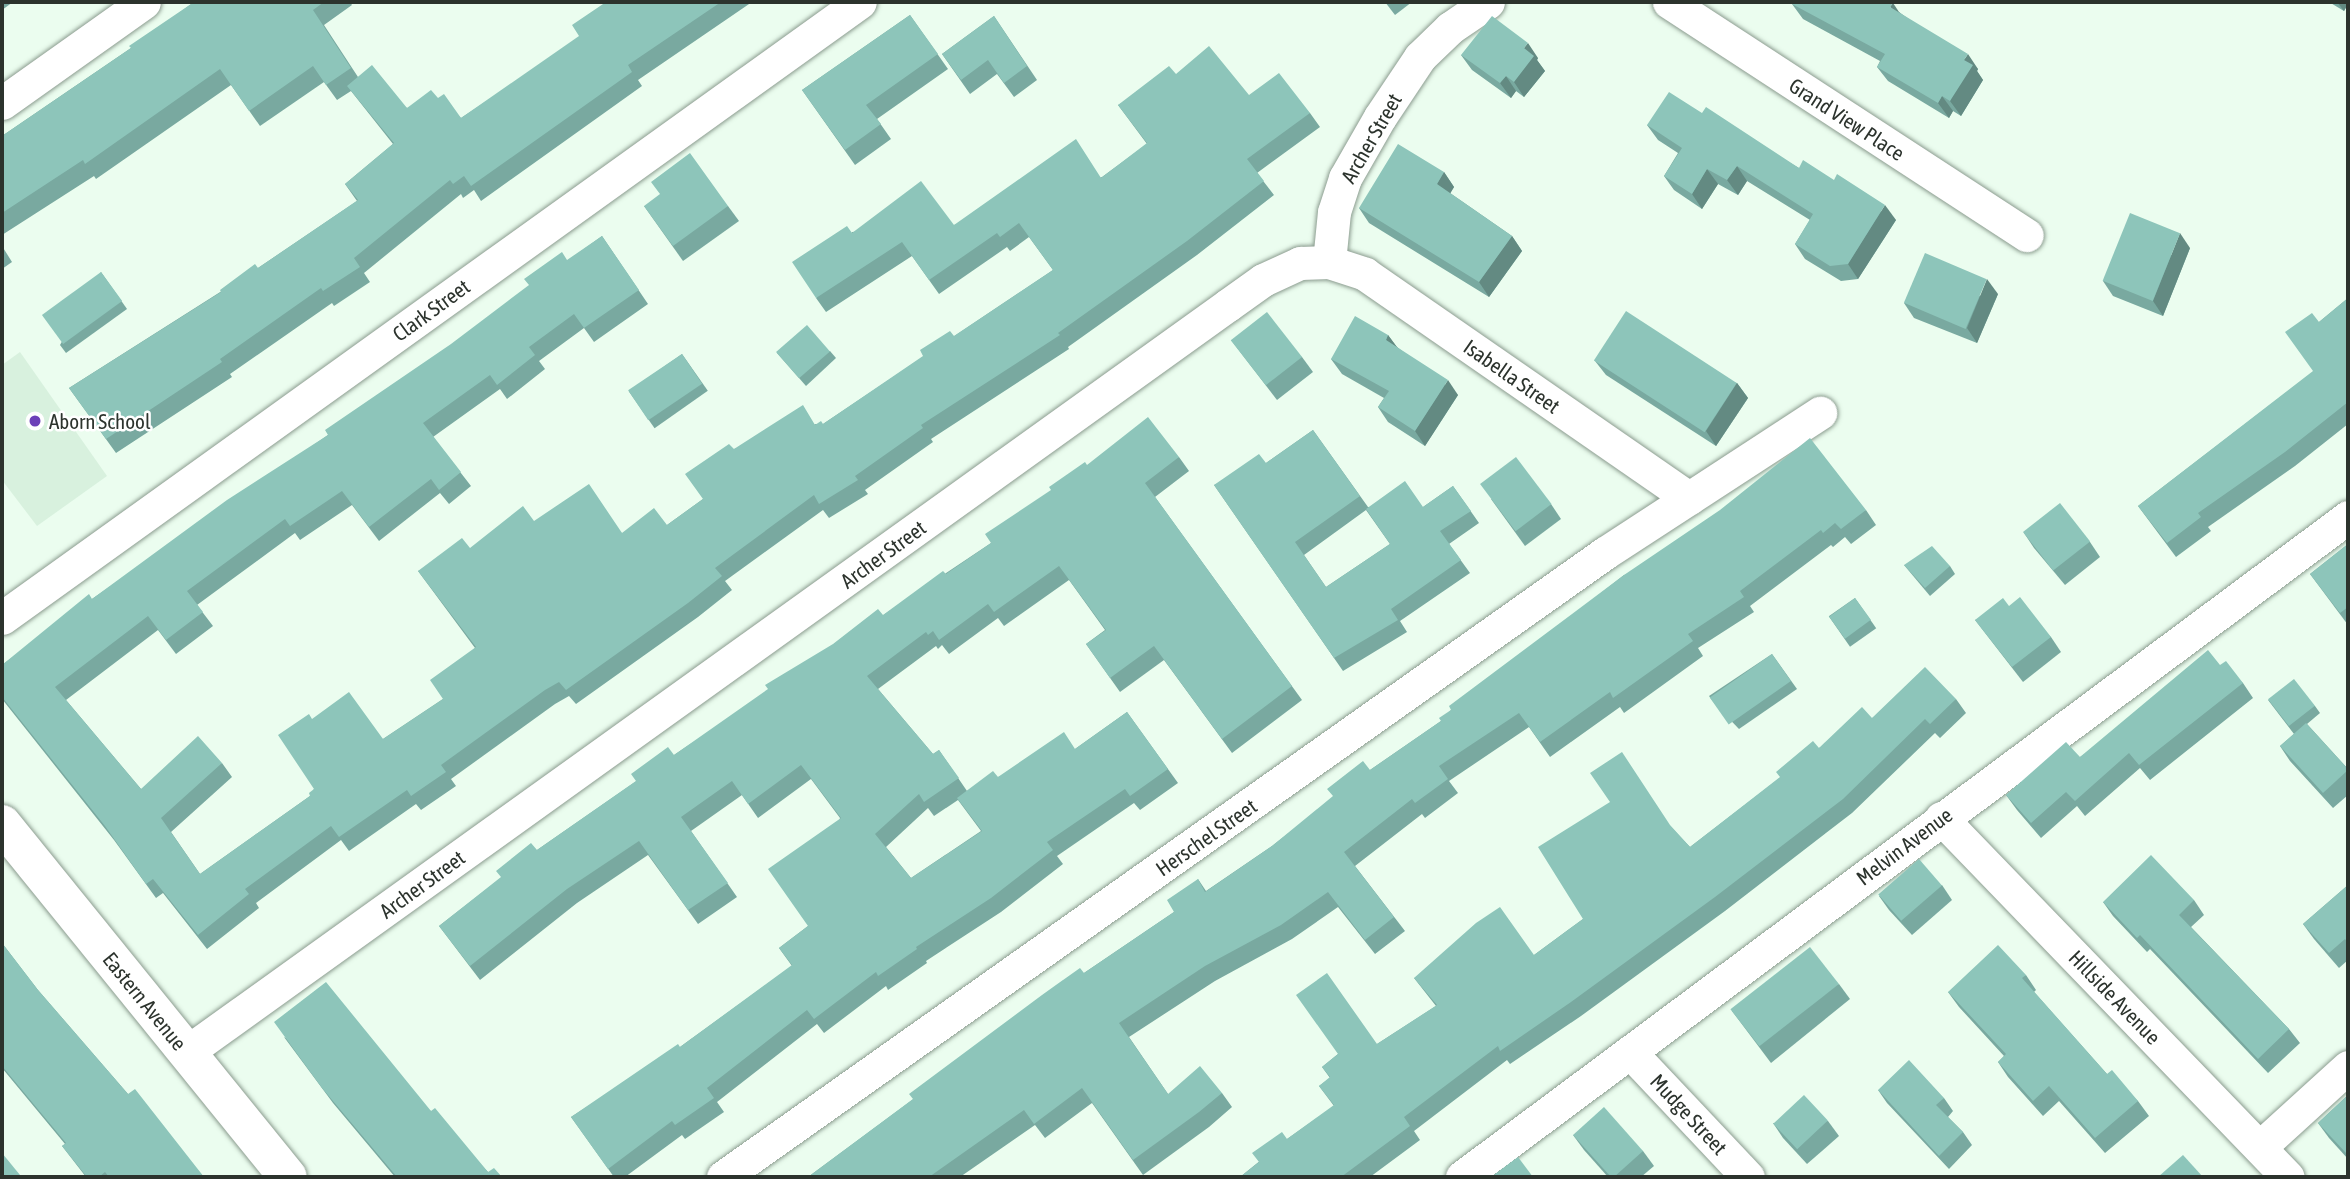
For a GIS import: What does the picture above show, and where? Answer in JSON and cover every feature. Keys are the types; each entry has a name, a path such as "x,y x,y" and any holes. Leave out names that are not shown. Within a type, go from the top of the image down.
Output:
{"main road":[{"name":"Eastern Avenue","path":"2,824 288,1177"}],"street":[{"path":"2,103 144,2"},
{"name":"Clark Street","path":"2,618 860,2"},
{"name":"Archer Street","path":"187,1052 1263,280 1300,263 1329,262 1334,212 1345,178 1380,117 1420,57 1459,21 1488,2"},
{"name":"Grand View Place","path":"1669,2 2027,235"},
{"name":"Isabella Street","path":"1329,262 1374,281 1689,498"},
{"name":"Herschel Street","path":"723,1177 1605,553 1820,413"},
{"name":"Melvin Avenue","path":"1462,1177 2348,517"},
{"name":"Hillside Avenue","path":"1941,818 2288,1177"},
{"name":"Mudge Street","path":"1630,1052 1748,1177"},
{"path":"2260,1147 2348,1067"}],"shaded area":[{"name":"Aborn School","path":"20,352 107,476 37,526 2,480 2,365"}],"building":[{"path":"194,2 324,2 313,10 351,68 326,85 313,66 249,111 220,69 85,164 83,160 2,213 2,136"},
{"path":"606,2 721,2 628,65 632,72 471,186 464,176 453,184 450,180 354,258 360,267 323,291 321,288 220,359 222,362 106,439 69,388 221,292 220,290 255,264 258,268 358,200 345,184 394,143 347,86 372,65 407,108 431,90 438,98 444,94 461,118 579,36 572,25"},
{"path":"1893,3 1890,7 1968,54 1964,60 1973,65 1950,101 1942,96 1938,103 1877,67 1885,54 1792,4"},
{"path":"910,15 938,54 866,105 881,124 845,150 802,90"},
{"path":"994,16 1027,66 1004,83 988,60 961,80 942,54"},
{"path":"1492,16 1528,43 1524,48 1534,56 1514,82 1506,76 1500,83 1461,55"},
{"path":"1209,46 1249,95 1279,73 1310,113 1247,159 1264,181 1187,241 1058,333 1060,335 921,425 923,428 855,476 858,480 819,504 814,495 715,568 722,576 688,603 566,690 559,682 545,690 441,765 446,772 411,796 407,790 339,837 331,826 245,889 249,894 198,935 153,879 146,884 105,826 2,697 2,665 89,594 92,599 227,500 328,435 325,430 451,344 529,285 524,279 562,252 567,260 602,236 639,290 584,328 574,314 529,347 535,355 497,385 490,375 423,423 461,472 439,490 431,479 369,527 342,491 290,526 285,519 187,591 203,612 166,640 148,616 55,687 141,789 198,736 222,763 161,818 200,874 310,796 309,793 314,789 278,735 309,714 312,719 349,692 383,739 443,699 430,680 476,647 418,571 462,538 470,548 523,506 534,521 589,484 622,533 654,508 667,525 703,499 685,474 729,444 734,449 803,405 815,425 821,421 823,424 923,356 920,350 950,331 954,336 1053,270 1019,223 1000,237 997,233 929,280 902,242 816,298 792,262 847,226 852,233 921,181 954,225 1076,139 1101,178 1147,143 1118,105 1169,66 1176,74"},
{"path":"1669,92 1702,113 1706,107 1799,168 1803,160 1834,180 1837,174 1885,205 1848,264 1830,266 1795,244 1813,214 1737,166 1727,180 1707,169 1692,194 1664,176 1682,148 1647,125"},
{"path":"1398,144 1444,172 1437,184 1512,236 1479,282 1359,208"},
{"path":"690,153 728,206 673,246 644,206 660,194 651,182"},
{"path":"2130,213 2180,233 2153,301 2103,281"},
{"path":"1925,253 1987,279 1966,329 1904,303"},
{"path":"101,272 122,301 63,344 42,315"},
{"path":"2348,298 2348,402 2285,452 2198,513 2201,517 2167,543 2138,506 2313,371 2285,332 2312,313 2319,322"},
{"path":"1626,311 1737,383 1705,432 1594,360"},
{"path":"1267,312 1302,357 1266,385 1231,340"},
{"path":"1355,316 1388,335 1386,340 1448,380 1415,431 1378,407 1389,391 1331,359"},
{"path":"807,325 830,351 799,378 776,352"},
{"path":"682,354 702,384 648,420 628,390"},
{"path":"1148,417 1179,457 1145,483 1292,686 1222,739 1154,646 1110,678 1086,644 1106,630 1059,566 994,612 988,604 939,640 933,631 928,635 926,632 867,676 933,754 939,750 959,778 924,802 919,794 875,834 911,878 982,831 957,798 993,771 998,777 1064,732 1075,749 1127,712 1168,769 1130,796 1125,789 1047,842 1053,850 991,898 916,947 917,949 878,976 876,972 814,1019 807,1010 707,1088 714,1098 675,1125 672,1121 608,1169 571,1117 678,1044 680,1047 792,965 779,948 808,926 768,869 841,818 801,765 748,804 732,781 681,817 728,883 688,910 639,841 567,889 470,966 439,926 501,877 496,871 531,843 537,850 636,781 631,774 668,747 674,755 768,689 765,685 833,644 878,609 883,615 943,571 946,574 991,543 985,534 1051,490 1049,487 1085,462 1087,465"},
{"path":"1313,430 1360,496 1295,542 1326,587 1390,544 1366,509 1405,481 1423,507 1453,486 1471,511 1440,531 1461,560 1391,609 1398,620 1334,658 1214,485 1259,454 1266,463"},
{"path":"1810,438 1866,510 1841,529 1835,523 1823,533 1821,530 1740,591 1744,597 1688,634 1693,641 1613,698 1610,692 1540,742 1519,713 1439,766 1448,779 1415,803 1412,799 1344,852 1394,917 1365,940 1328,892 1281,925 1205,966 1119,1023 1168,1094 1200,1066 1222,1093 1199,1112 1133,1160 1082,1088 1034,1124 1024,1110 929,1177 808,1177 913,1099 909,1094 1042,995 1080,968 1084,973 1174,912 1167,900 1198,879 1205,892 1272,846 1333,796 1327,789 1363,761 1370,770 1441,721 1439,718 1451,710 1449,706 1624,575 1720,510"},
{"path":"1516,457 1552,504 1516,531 1480,484"},
{"path":"2060,503 2090,542 2053,571 2023,532"},
{"path":"2348,544 2348,607 2340,613 2310,574"},
{"path":"1932,546 1950,566 1925,588 1904,565"},
{"path":"2020,597 2051,637 2012,667 1975,620 2003,598 2009,606"},
{"path":"1855,598 1871,620 1845,639 1829,617"},
{"path":"2208,650 2220,665 2226,661 2243,683 2139,765 2129,753 2075,801 2066,792 2031,823 2006,795 2066,742 2080,757"},
{"path":"1772,654 1791,681 1729,725 1710,698"},
{"path":"1925,667 1956,699 1930,724 1925,719 1843,799 1715,897 1500,1051 1498,1046 1404,1117 1410,1126 1341,1177 1240,1177 1259,1162 1252,1153 1282,1132 1287,1139 1334,1105 1319,1086 1330,1077 1322,1067 1338,1054 1296,995 1327,973 1377,1044 1437,1005 1414,978 1476,923 1500,907 1534,955 1583,919 1538,847 1610,802 1590,773 1622,752 1670,825 1690,847 1780,777 1776,772 1813,741 1819,748 1862,707 1872,718"},
{"path":"2294,679 2315,706 2289,726 2268,699"},
{"path":"2306,723 2348,769 2323,793 2280,746"},
{"path":"2151,855 2194,900 2179,915 2289,1029 2258,1059 2140,935 2137,938 2103,902"},
{"path":"1919,859 1942,885 1901,921 1878,894"},
{"path":"2348,885 2348,943 2345,939 2329,953 2303,924"},
{"path":"2,943 38,990 128,1094 135,1089 204,1177 109,1177 105,1172 99,1177 87,1177 62,1146 66,1143 2,1066"},
{"path":"1998,945 2026,975 2022,978 2107,1074 2112,1070 2138,1101 2095,1138 2049,1086 2033,1101 1998,1062 2006,1054 1948,992"},
{"path":"1810,947 1839,984 1759,1046 1730,1009"},
{"path":"326,982 431,1111 435,1108 488,1172 494,1168 502,1177 397,1177 322,1088 274,1022"},
{"path":"1909,1060 1944,1098 1936,1105 1963,1132 1939,1156 1878,1090"},
{"path":"1804,1095 1828,1121 1797,1149 1773,1124"},
{"path":"2348,1095 2348,1151 2346,1153 2318,1123"},
{"path":"1604,1107 1643,1151 1614,1177 1611,1177 1573,1135"},
{"path":"2,1153 20,1175 18,1177 2,1177"},
{"path":"2183,1155 2203,1177 2158,1177"},
{"path":"1518,1157 1533,1177 1491,1177"}],"place":[{"name":"Aborn School","path":"35,421"}]}
